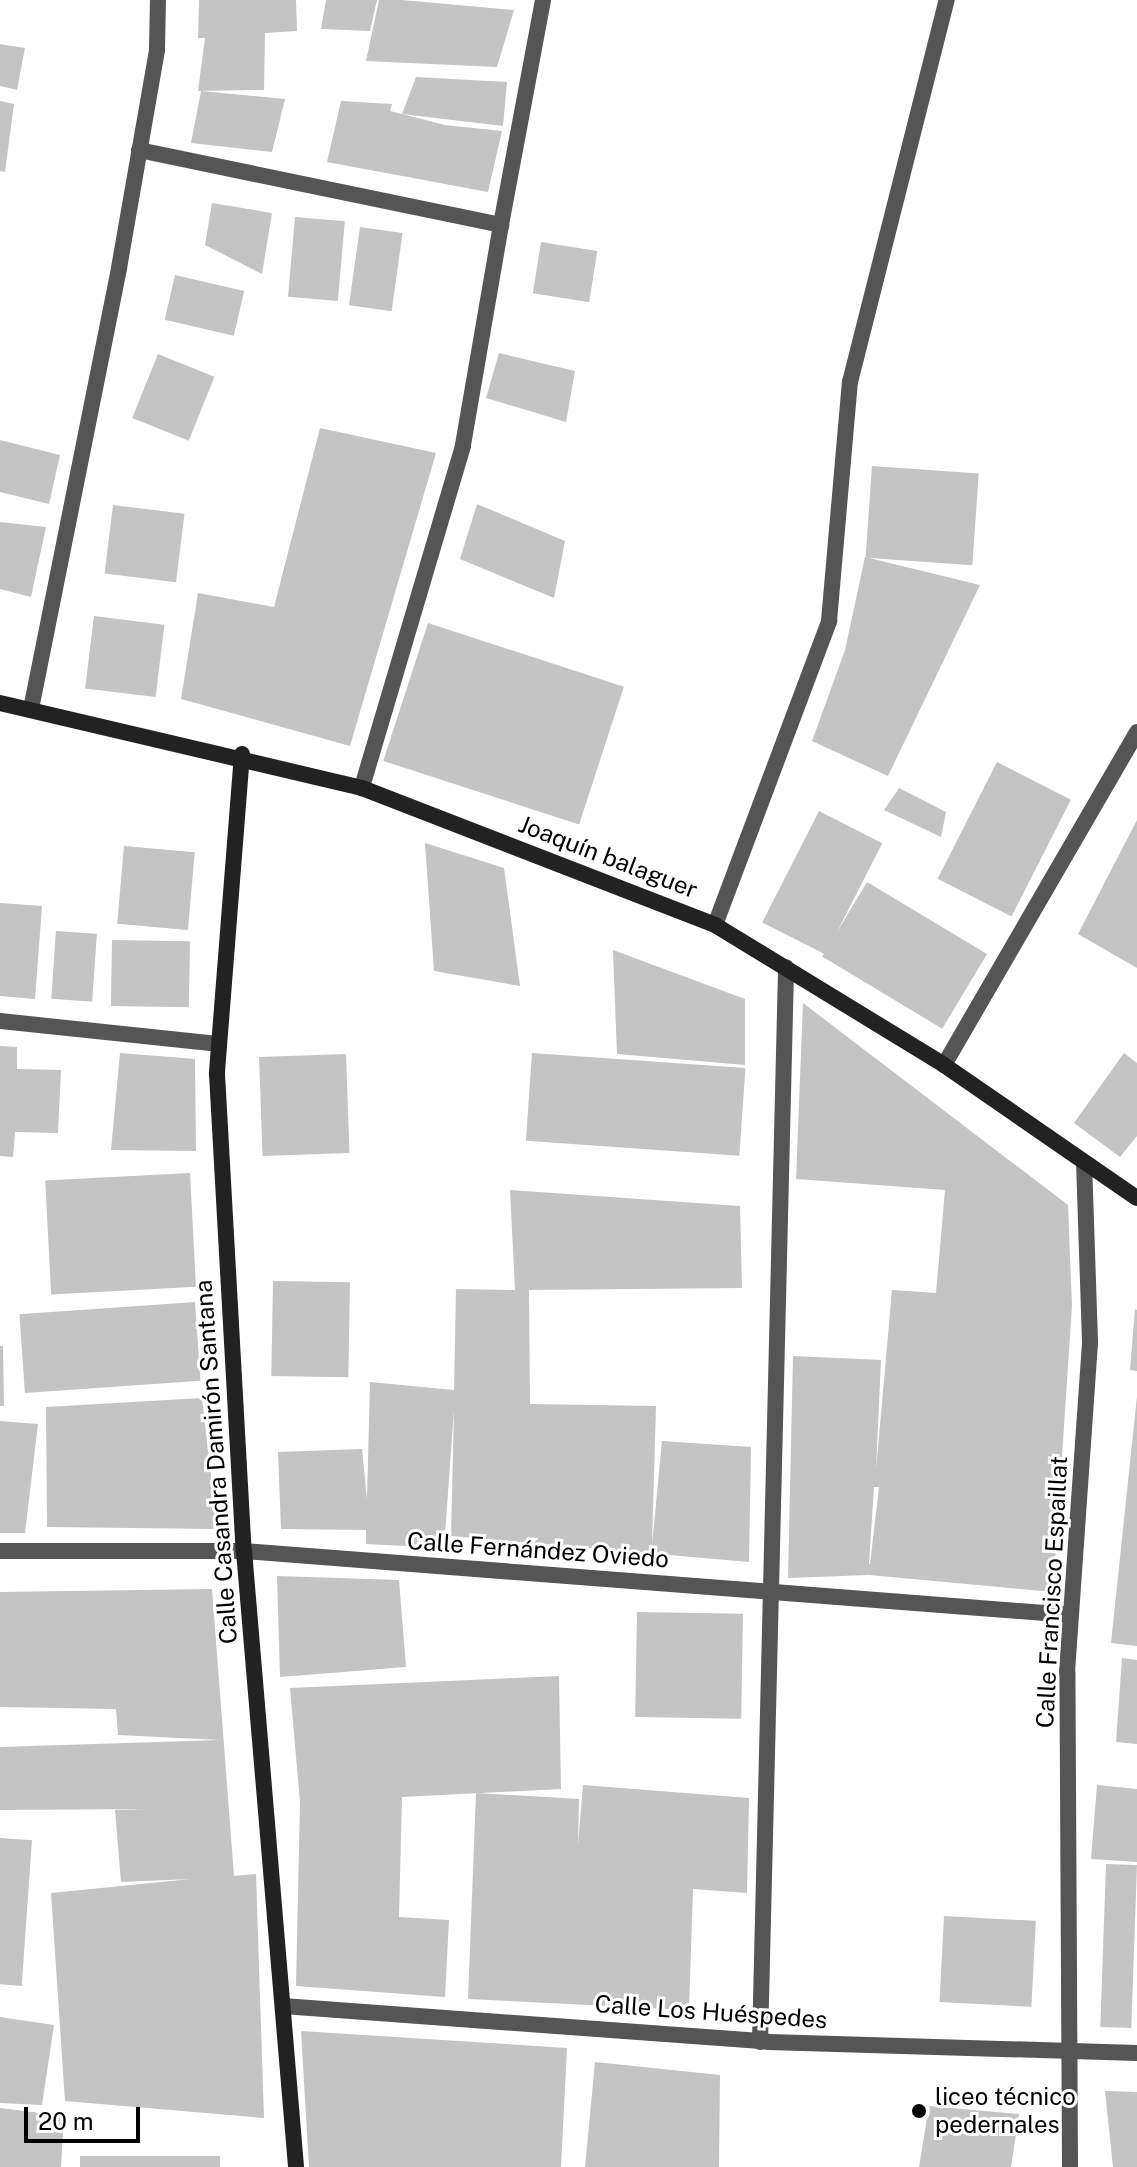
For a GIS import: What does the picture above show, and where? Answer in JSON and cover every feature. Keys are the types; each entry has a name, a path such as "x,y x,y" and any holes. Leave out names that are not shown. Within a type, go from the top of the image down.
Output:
{"main road":[{"name":"Joaquín balaguer","path":"0,703 242,754 362,788 715,925 944,1065 1137,1198"},
{"name":"Calle Casandra Damirón Santana","path":"242,754 218,1044 244,1551 296,2167"}],"street":[{"path":"31,709 139,150 158,0"},
{"path":"362,788 463,446 543,0"},
{"path":"715,925 829,621 850,382 947,0"},
{"path":"139,150 500,230"},
{"path":"944,1065 1137,732"},
{"path":"760,2042 786,967"},
{"path":"0,1021 218,1044"},
{"name":"Calle Francisco Espaillat","path":"1070,2167 1066,2049 1071,1615 1090,1342 1084,1164"},
{"name":"Calle Fernández Oviedo","path":"0,1551 244,1551 1071,1615"},
{"name":"Calle Los Huéspedes","path":"283,2006 760,2042 1137,2053"}],"building":[{"path":"199,0 296,0 297,31 265,33 264,90 198,91 205,38 198,38"},
{"path":"326,0 377,0 370,31 321,29"},
{"path":"379,0 514,10 497,67 366,61"},
{"path":"0,44 25,48 17,90 0,86"},
{"path":"416,77 507,82 503,126 402,114"},
{"path":"201,91 285,99 272,152 191,143"},
{"path":"0,101 14,104 5,172 0,171"},
{"path":"341,101 392,104 390,111 445,125 502,131 488,192 327,162"},
{"path":"212,203 272,213 262,274 205,245"},
{"path":"295,217 345,221 338,301 288,297"},
{"path":"360,227 403,233 392,311 349,305"},
{"path":"541,242 597,251 589,302 533,293"},
{"path":"175,275 244,291 234,336 165,320"},
{"path":"499,353 575,371 566,422 486,398"},
{"path":"158,354 215,377 189,441 132,418"},
{"path":"320,428 436,453 350,746 181,699 198,593 274,607"},
{"path":"0,440 60,455 49,504 0,492"},
{"path":"872,466 979,473 972,565 866,558"},
{"path":"477,504 565,541 554,598 460,559"},
{"path":"113,505 184,514 176,582 105,573"},
{"path":"0,522 46,527 31,597 0,589"},
{"path":"865,557 980,585 888,776 812,741 845,650"},
{"path":"94,616 164,625 156,697 85,688"},
{"path":"428,623 624,687 579,825 383,761"},
{"path":"997,762 1071,800 1011,916 938,879"},
{"path":"899,788 946,812 941,837 884,810"},
{"path":"819,811 882,843 826,955 762,922"},
{"path":"1137,820 1137,968 1078,934"},
{"path":"425,843 504,868 520,986 434,971"},
{"path":"124,846 195,852 188,930 117,924"},
{"path":"867,882 987,954 942,1029 822,957"},
{"path":"0,903 42,906 35,999 0,996"},
{"path":"56,931 97,934 92,1002 51,999"},
{"path":"112,940 190,941 189,1007 111,1006"},
{"path":"613,950 745,999 745,1065 617,1054"},
{"path":"803,1003 1068,1205 1072,1306 1053,1592 869,1575 788,1578 793,1356 881,1360 876,1470 892,1290 936,1293 945,1190 796,1179","holes":["874,1487 879,1487 870,1564 869,1564"]},
{"path":"0,1046 17,1047 17,1069 61,1070 58,1133 15,1132 13,1157 0,1156"},
{"path":"120,1053 195,1059 196,1151 111,1150"},
{"path":"532,1053 745,1068 739,1156 526,1141"},
{"path":"1124,1053 1137,1063 1137,1136 1120,1157 1074,1123"},
{"path":"346,1054 349,1153 263,1156 259,1057"},
{"path":"190,1173 196,1287 51,1294 45,1181"},
{"path":"510,1190 740,1206 742,1288 529,1290 530,1404 656,1406 652,1545 662,1441 751,1447 749,1562 451,1536 454,1410 444,1548 366,1544 366,1530 281,1529 278,1452 362,1449 367,1499 370,1382 454,1390 456,1289 515,1290"},
{"path":"273,1281 350,1282 348,1377 271,1376"},
{"path":"195,1302 201,1381 25,1393 19,1314"},
{"path":"1137,1310 1137,1371 1130,1370"},
{"path":"0,1346 3,1346 4,1406 0,1406"},
{"path":"1137,1396 1137,1646 1111,1643"},
{"path":"202,1398 217,1529 47,1527 46,1407"},
{"path":"0,1421 38,1424 25,1533 0,1533"},
{"path":"277,1576 399,1580 406,1667 280,1677"},
{"path":"212,1589 234,1876 256,1874 264,2118 65,2101 51,1893 191,1879 121,1882 115,1810 145,1809 0,1810 0,1747 220,1740 118,1735 116,1709 0,1707 0,1592"},
{"path":"637,1612 743,1614 741,1719 635,1717"},
{"path":"1122,1658 1137,1660 1137,1744 1116,1742"},
{"path":"559,1676 561,1789 402,1797 399,1917 449,1920 445,1997 296,1986 300,1802 290,1688"},
{"path":"583,1785 749,1798 747,1893 693,1889 689,2010 468,1999 476,1793 579,1799 578,1845"},
{"path":"1097,1785 1137,1789 1137,1862 1091,1859"},
{"path":"0,1838 32,1840 22,1986 0,1984"},
{"path":"1106,1864 1137,1865 1131,2028 1100,2027"},
{"path":"944,1916 1036,1921 1031,2007 939,2002"},
{"path":"0,2017 54,2025 42,2105 0,2103"},
{"path":"301,2031 567,2048 561,2167 309,2167"},
{"path":"595,2062 720,2075 719,2167 585,2167"},
{"path":"1105,2091 1137,2092 1137,2167 1113,2167"},
{"path":"929,2106 1019,2114 1011,2167 919,2167"},
{"path":"0,2108 64,2116 61,2167 0,2167"},
{"path":"80,2156 220,2156 220,2167 80,2167"}],"place":[{"name":"liceo técnico pedernales","path":"919,2111"}]}
